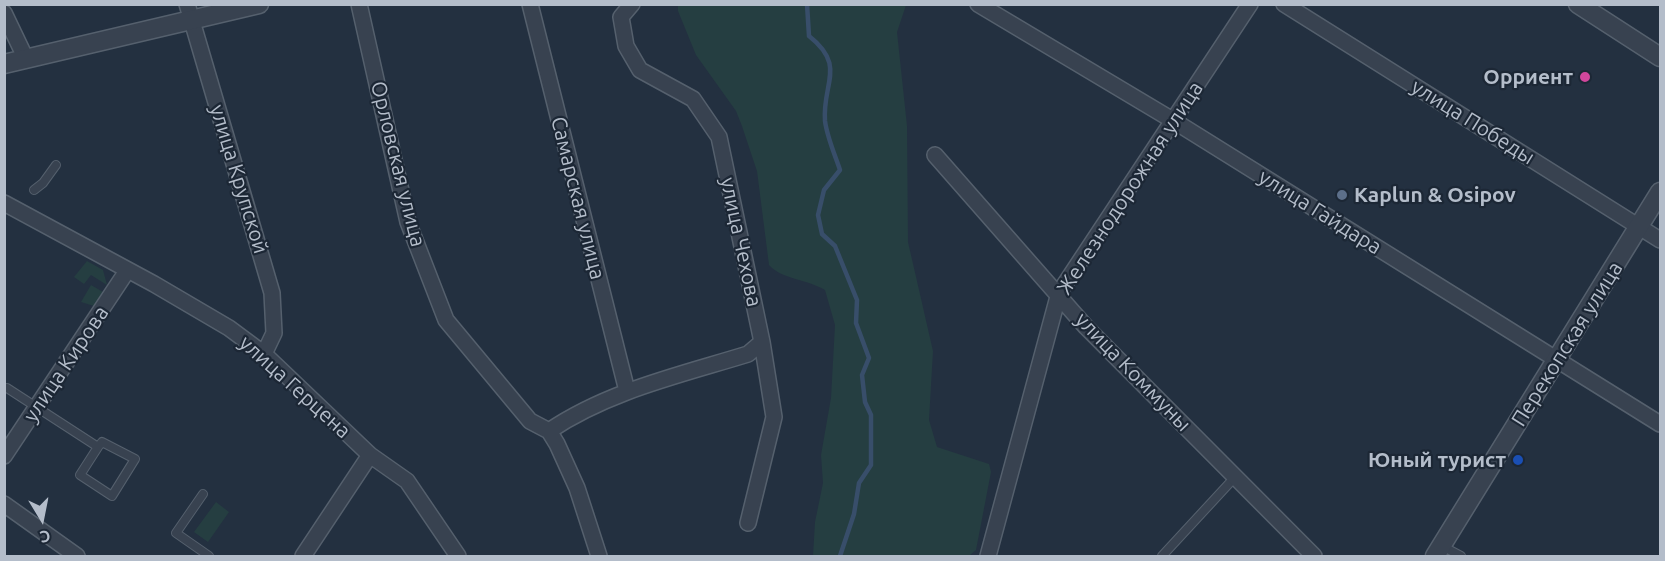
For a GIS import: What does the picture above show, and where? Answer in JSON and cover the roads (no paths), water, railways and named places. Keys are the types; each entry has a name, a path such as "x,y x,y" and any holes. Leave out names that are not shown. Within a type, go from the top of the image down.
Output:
{"street":[{"path":"4,64 189,13 259,4"},
{"name":"Орловская улица","path":"359,4 408,222 446,320 530,421 549,431 577,488 599,556"},
{"name":"Самарская улица","path":"530,4 627,392"},
{"name":"улица Чехова","path":"632,4 621,17 626,46 640,70 693,99 719,137 762,342 774,417 748,523"},
{"name":"улица Гайдара","path":"978,4 1174,121 1660,424"},
{"name":"Железнодорожная улица","path":"988,556 1059,293 1250,4"},
{"name":"улица Победы","path":"1284,4 1660,240"},
{"path":"1578,4 1660,57"},
{"path":"4,13 26,59"},
{"name":"улица Крупской","path":"189,13 272,293 274,333 264,354"},
{"name":"улица Коммуны","path":"935,155 1059,293 1086,327 1314,556"},
{"name":"Перекопская улица","path":"1438,551 1660,192"},
{"name":"улица Герцена","path":"4,203 154,284 229,328 264,354 370,455 407,481 458,556"},
{"name":"улица Кирова","path":"4,456 127,271"},
{"path":"549,431 569,417 627,392 748,354 762,342"},
{"path":"303,556 370,455"},
{"path":"4,504 77,556"}],"lane":[{"path":"34,190 43,183 56,165"},
{"path":"7,388 98,447"},
{"path":"102,442 135,459 112,496 80,475 98,447 102,442"},
{"path":"1162,556 1236,476"},
{"path":"203,494 176,534 209,556"},
{"path":"1438,551 1461,556"}],"waterway":[{"path":"807,4 809,36 820,47 830,66 825,121 840,170 824,190 818,215 822,234 835,246 857,300 856,323 869,358 862,375 865,402 871,415 871,465 859,483 854,514 840,556"}],"place":[{"name":"Орриент","path":"1585,77"},
{"name":"Kaplun & Osipov","path":"1342,195"},
{"name":"Юный турист","path":"1518,460"}]}
